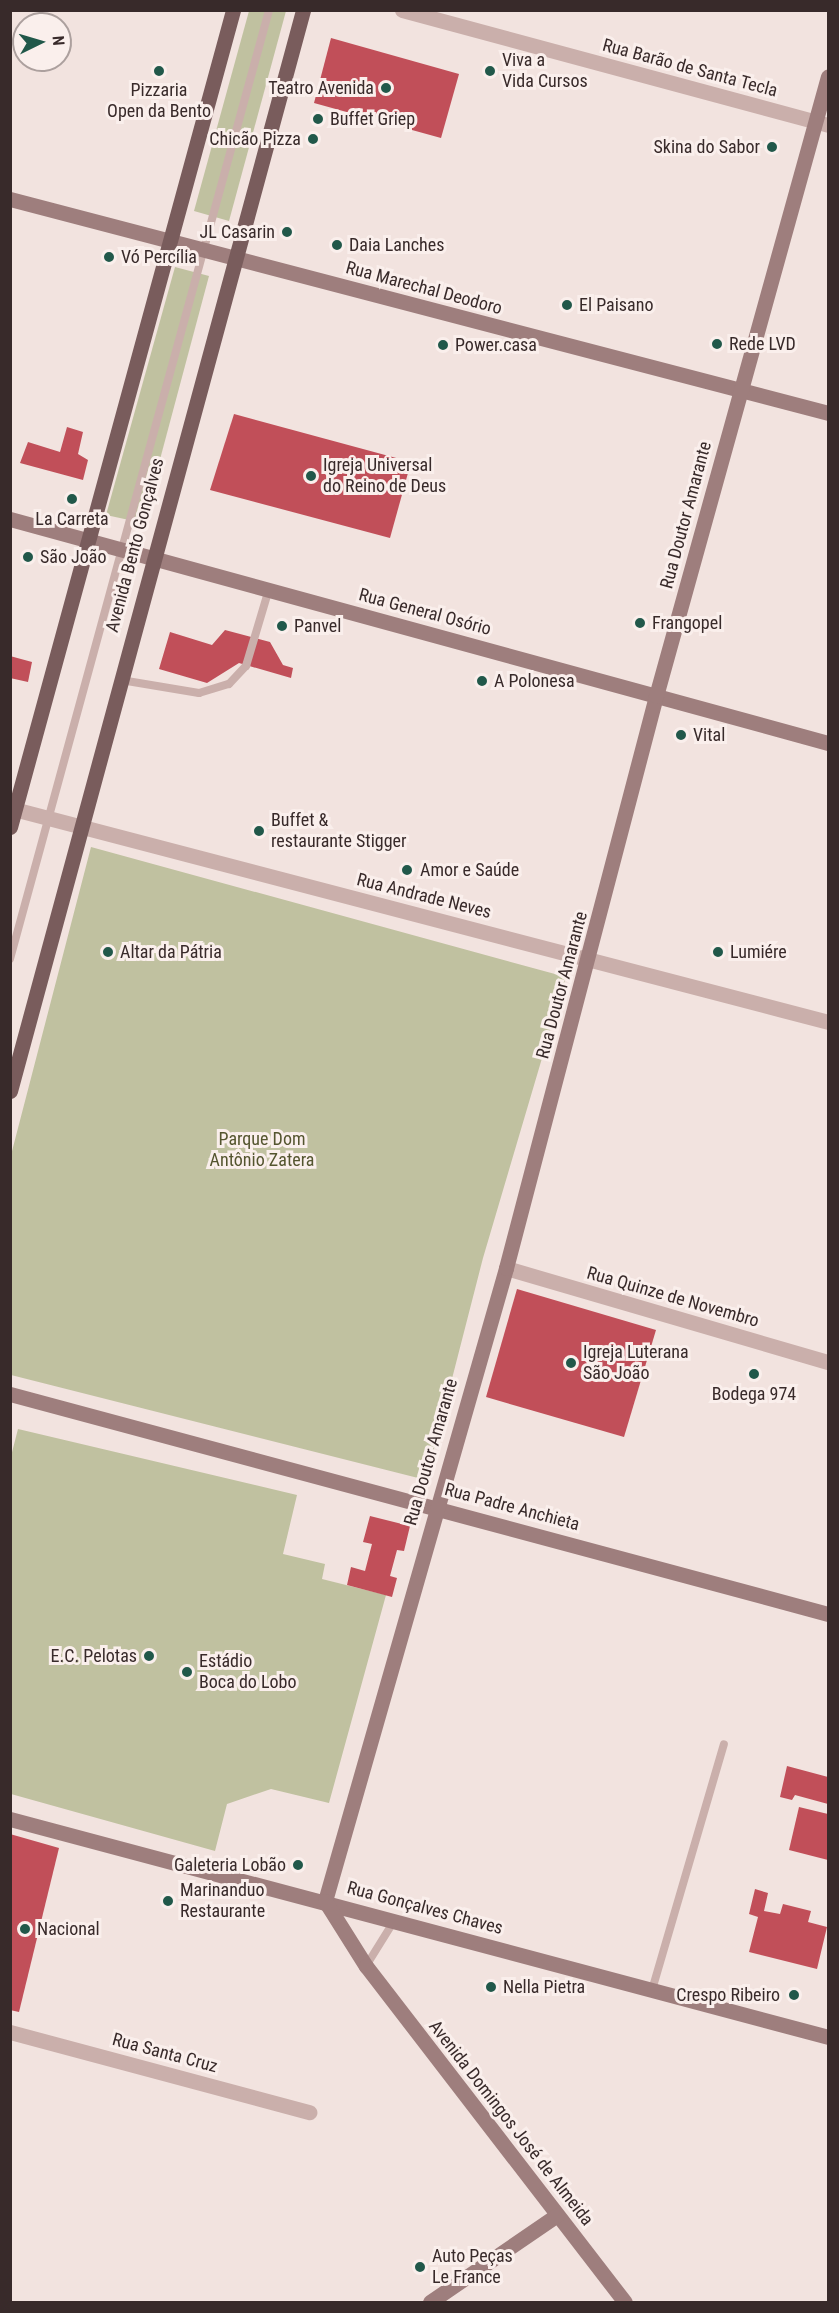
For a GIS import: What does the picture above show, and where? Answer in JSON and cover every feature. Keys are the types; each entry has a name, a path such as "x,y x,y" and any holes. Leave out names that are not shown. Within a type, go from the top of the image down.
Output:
{"main road":[{"path":"10,826 13,808 233,10"},
{"name":"Avenida Bento Gonçalves","path":"10,1091 152,557 303,10"}],"street":[{"name":"Rua Barão de Santa Tecla","path":"402,10 823,124"},
{"name":"Rua Doutor Amarante","path":"325,1901 436,1506 506,1268 589,959 656,696 740,391 823,124 828,76"},
{"name":"Rua Marechal Deodoro","path":"10,199 828,413"},
{"name":"Rua General Osório","path":"10,519 828,743"},
{"name":"Rua Andrade Neves","path":"13,808 79,828 828,1022"},
{"name":"Rua Quinze de Novembro","path":"506,1268 828,1362"},
{"name":"Rua Padre Anchieta","path":"10,1394 436,1506 828,1614"},
{"name":"Rua Gonçalves Chaves","path":"10,1819 325,1901 828,2037"},
{"name":"Avenida Domingos José de Almeida","path":"325,1901 366,1966 625,2302"},
{"name":"Rua Santa Cruz","path":"10,2032 309,2112"},
{"path":"430,2302 557,2215"}],"lane":[{"path":"10,959 125,549 269,10"},
{"path":"119,679 199,693 229,684 246,666 269,589"},
{"path":"652,1990 724,1744"},
{"path":"366,1966 395,1920"}],"green space":[{"path":"249,11 286,11 229,221 194,211"},
{"path":"175,267 209,276 143,523 106,515"},
{"name":"Parque Dom Antônio Zatera","path":"91,847 566,977 483,1258 426,1480 11,1375 11,1155"},
{"name":"Estádio Boca do Lobo","path":"18,1429 297,1495 283,1554 325,1564 322,1579 386,1595 329,1803 271,1789 227,1804 215,1851 11,1794 10,1460"}],"building":[{"name":"Teatro Avenida","path":"331,38 459,74 441,138 314,103"},
{"name":"Igreja Universal do Reino de Deus","path":"234,414 411,462 390,538 210,490"},
{"path":"67,427 83,432 78,454 88,460 83,480 20,463 28,442 60,452"},
{"path":"225,630 270,642 283,665 293,668 291,678 239,663 207,683 159,669 170,632 212,645"},
{"path":"10,656 32,662 28,682 10,678"},
{"name":"Igreja Luterana São João","path":"517,1289 656,1330 624,1437 486,1397"},
{"path":"370,1516 410,1526 404,1551 397,1550 390,1576 397,1578 392,1597 347,1585 351,1567 365,1571 372,1544 363,1542"},
{"path":"787,1766 828,1777 828,1804 795,1795 792,1800 780,1797"},
{"path":"799,1807 828,1814 828,1860 789,1850"},
{"name":"Nacional","path":"10,1834 59,1848 19,2012 10,2010"},
{"path":"755,1889 768,1893 764,1911 780,1914 783,1904 811,1911 808,1922 827,1927 817,1969 749,1952 758,1917 749,1914"}],"place":[{"name":"Pizzaria Open da Bento","path":"159,71"},
{"name":"Viva a Vida Cursos","path":"490,71"},
{"name":"Teatro Avenida","path":"386,88"},
{"name":"Buffet Griep","path":"318,119"},
{"name":"Chicão Pizza","path":"313,139"},
{"name":"Skina do Sabor","path":"772,147"},
{"name":"JL Casarin","path":"287,232"},
{"name":"Daia Lanches","path":"337,245"},
{"name":"Vó Percília","path":"109,257"},
{"name":"El Paisano","path":"567,305"},
{"name":"Rede LVD","path":"717,344"},
{"name":"Power.casa","path":"443,345"},
{"name":"Igreja Universal do Reino de Deus","path":"311,476"},
{"name":"La Carreta","path":"72,499"},
{"name":"São João","path":"28,557"},
{"name":"Frangopel","path":"640,623"},
{"name":"Panvel","path":"282,626"},
{"name":"A Polonesa","path":"482,681"},
{"name":"Vital","path":"681,735"},
{"name":"Buffet & restaurante Stigger","path":"259,831"},
{"name":"Amor e Saúde","path":"407,870"},
{"name":"Altar da Pátria","path":"108,952"},
{"name":"Lumiére","path":"718,952"},
{"name":"Igreja Luterana São João","path":"571,1363"},
{"name":"Bodega 974","path":"754,1374"},
{"name":"E.C. Pelotas","path":"149,1656"},
{"name":"Estádio Boca do Lobo","path":"187,1672"},
{"name":"Galeteria Lobão","path":"298,1865"},
{"name":"Marinanduo Restaurante","path":"168,1901"},
{"name":"Nacional","path":"25,1929"},
{"name":"Nella Pietra","path":"491,1987"},
{"name":"Crespo Ribeiro","path":"794,1995"},
{"name":"Auto Peças Le France","path":"420,2267"}]}
